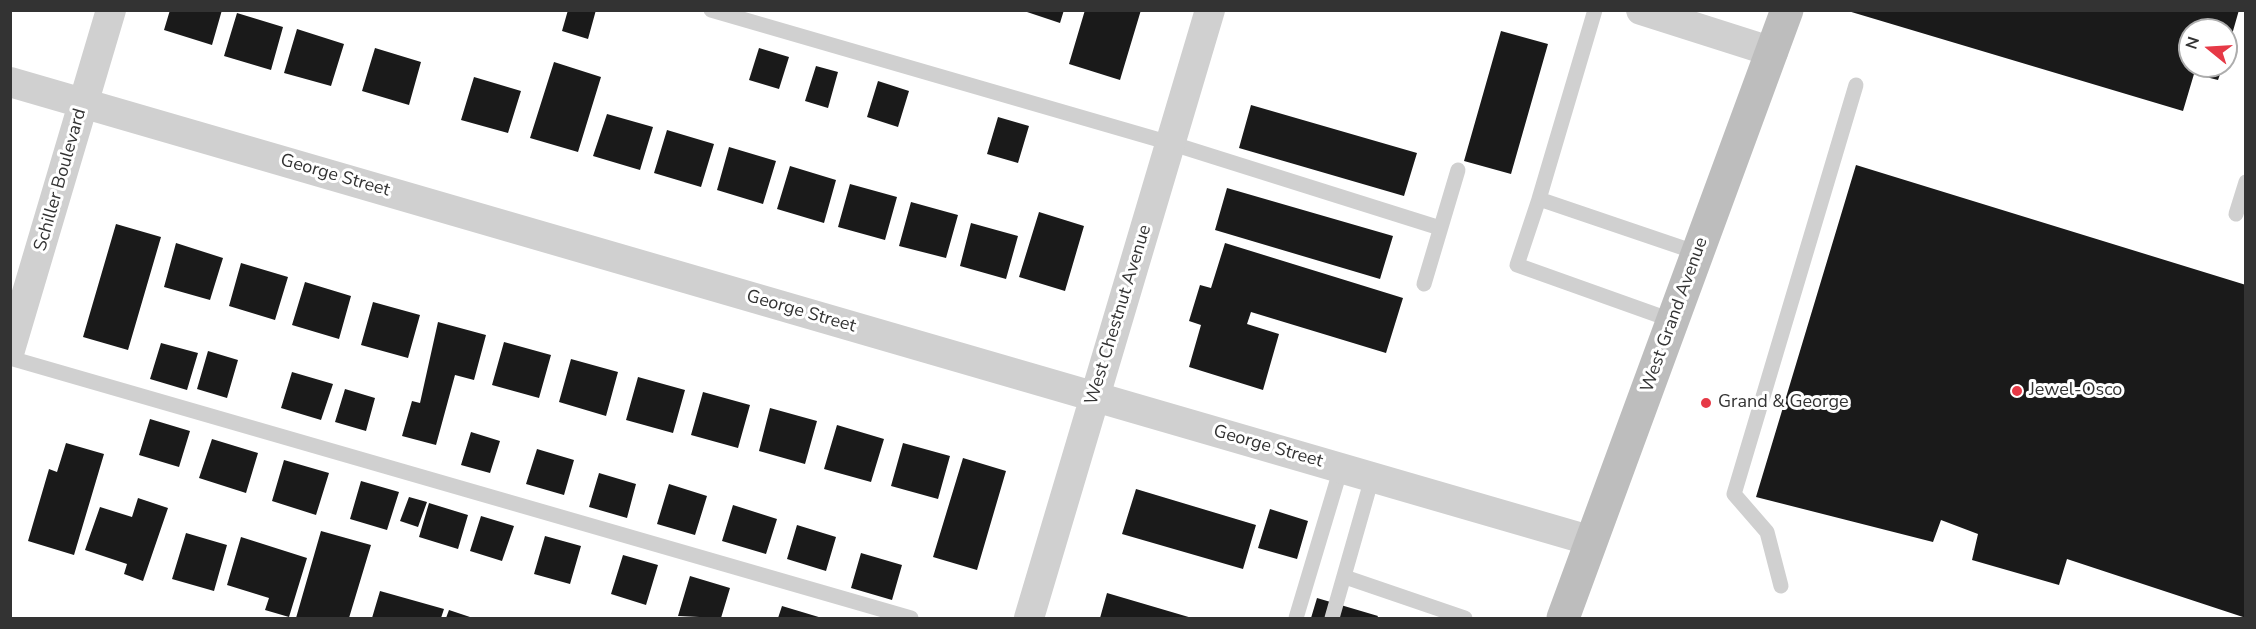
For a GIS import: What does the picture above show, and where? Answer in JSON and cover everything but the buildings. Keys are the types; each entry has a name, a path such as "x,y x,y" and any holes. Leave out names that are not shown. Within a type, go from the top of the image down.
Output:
{"main road":[{"name":"West Grand Avenue","path":"1563,618 1787,10"}],"street":[{"name":"Schiller Boulevard","path":"10,350 111,10"},
{"name":"West Chestnut Avenue","path":"1029,618 1210,10"},
{"path":"1641,10 1773,52"},
{"name":"George Street","path":"10,82 1592,541"}],"lane":[{"path":"711,10 1170,143 1440,228"},
{"path":"1595,10 1517,265 1674,321"},
{"path":"1781,586 1767,532 1734,495 1856,85"},
{"path":"1424,284 1458,170"},
{"path":"2235,214 2246,182"},
{"path":"1539,199 1698,253"},
{"path":"10,358 911,618"},
{"path":"1296,618 1341,468"},
{"path":"1332,618 1372,478"},
{"path":"1345,577 1466,618"}],"place":[{"name":"Jewel-Osco","path":"2017,391"},
{"name":"Grand & George","path":"1706,403"}]}
